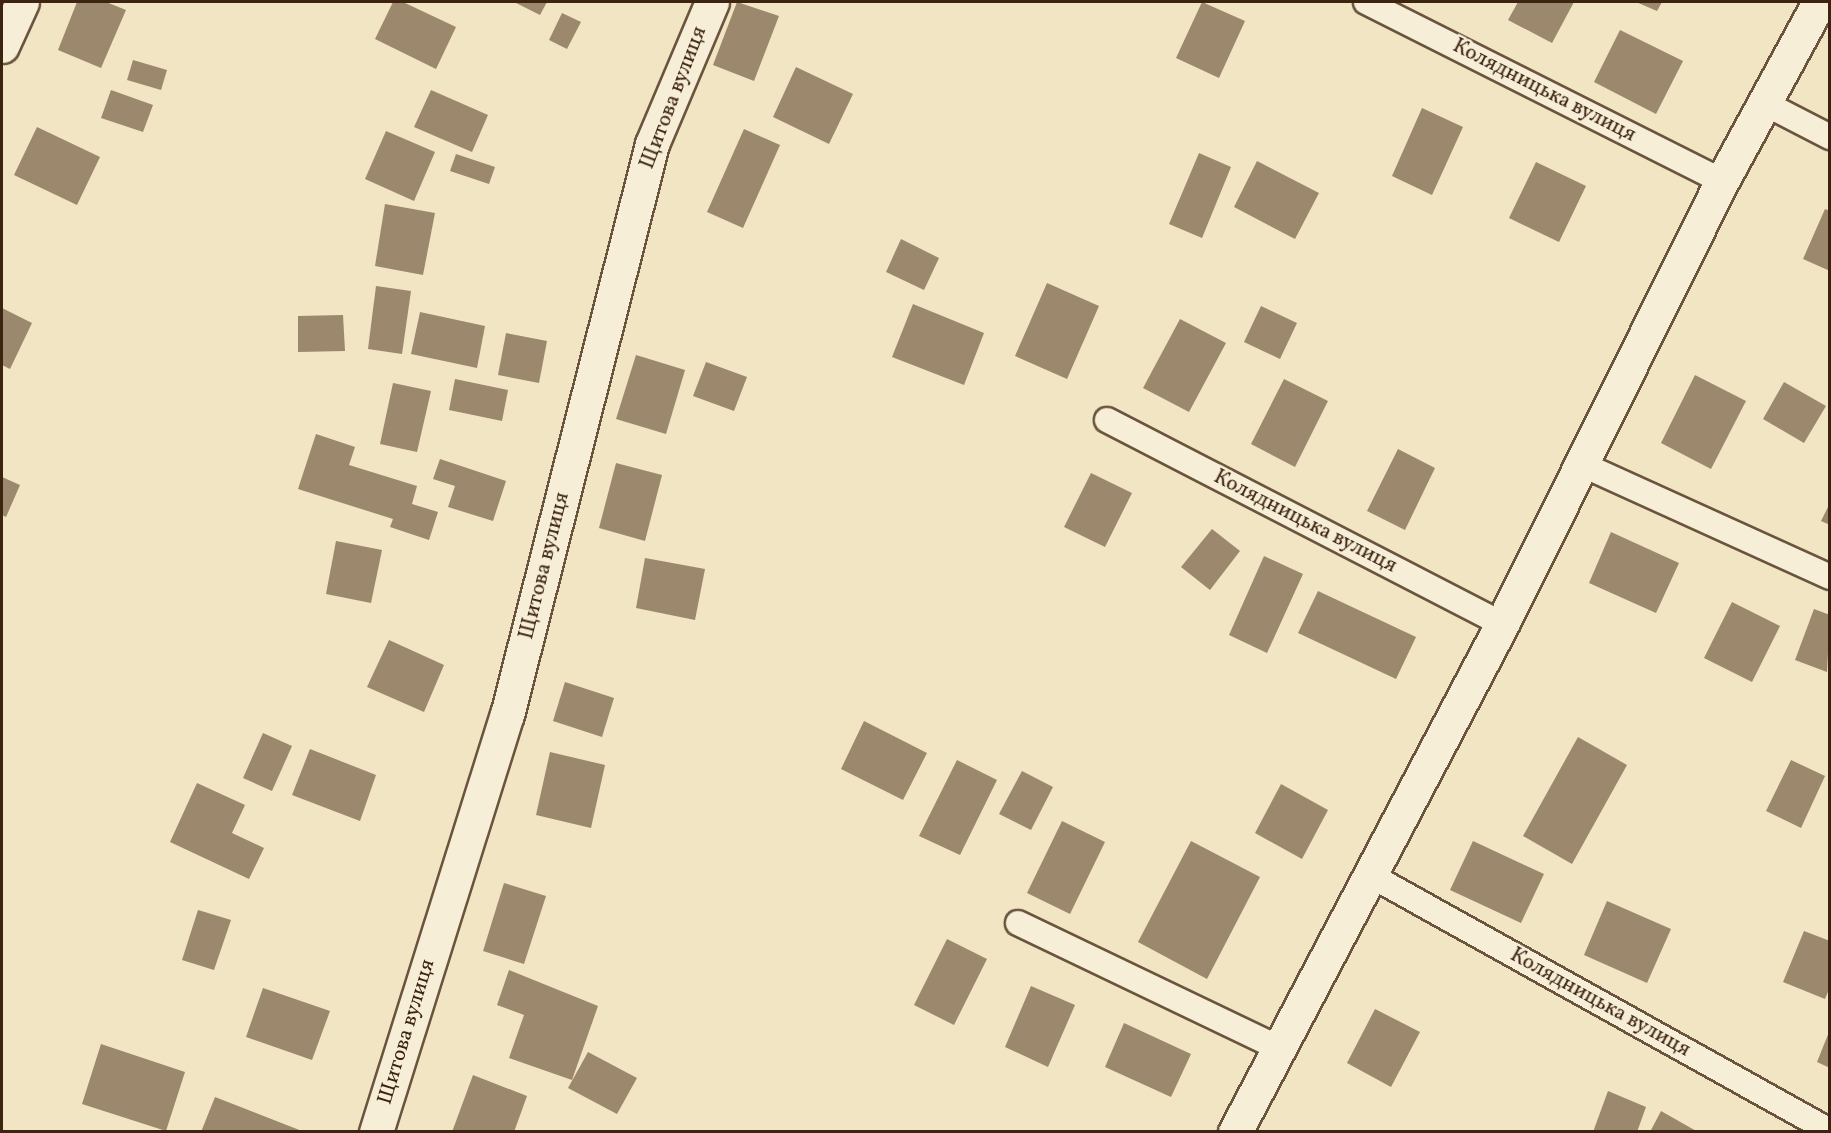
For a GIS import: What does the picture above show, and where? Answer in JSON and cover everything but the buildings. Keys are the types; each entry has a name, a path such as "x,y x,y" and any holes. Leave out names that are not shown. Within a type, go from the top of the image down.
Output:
{"street":[{"path":"2,46 22,2"},
{"name":"Щитова вулиця","path":"376,1131 507,715 652,144 712,2"},
{"path":"1236,1131 1502,624 1722,181 1766,104 1819,2"}],"lane":[{"name":"Колядницька вулиця","path":"1366,2 1722,181"},
{"path":"1766,104 1830,137"},
{"name":"Колядницька вулиця","path":"1107,420 1502,624"},
{"path":"1581,464 1830,577"},
{"name":"Колядницька вулиця","path":"1370,874 1830,1131"},
{"path":"1018,923 1280,1048"}]}
